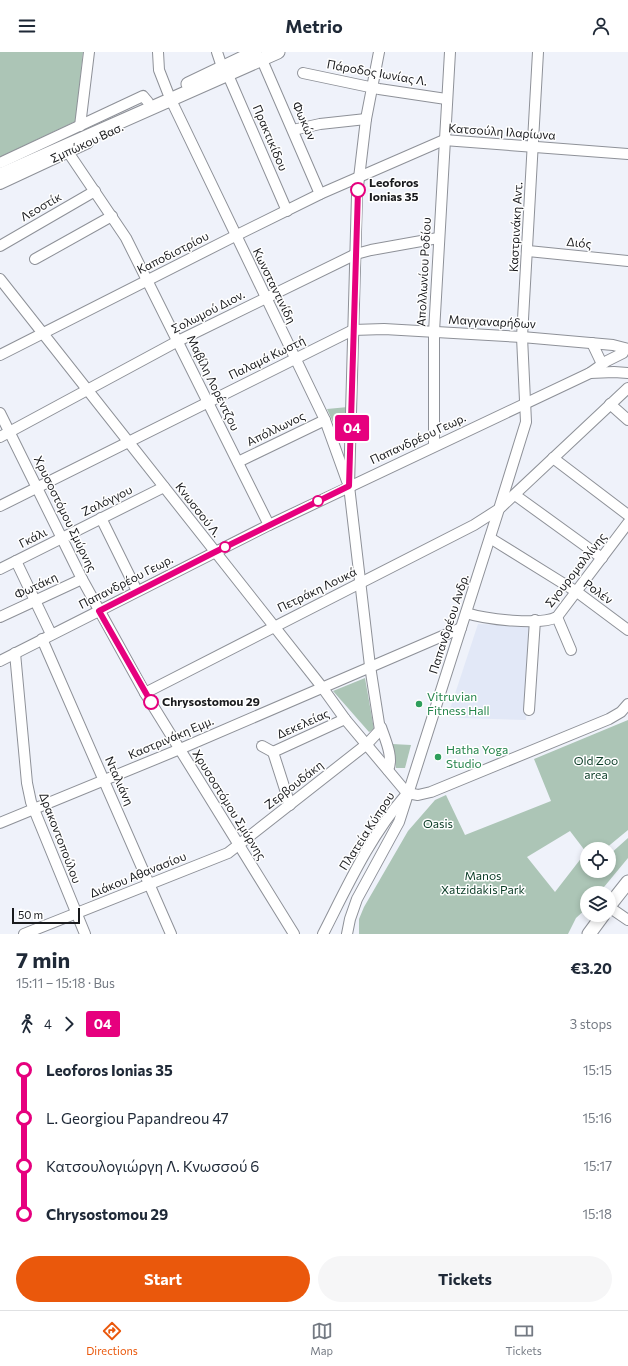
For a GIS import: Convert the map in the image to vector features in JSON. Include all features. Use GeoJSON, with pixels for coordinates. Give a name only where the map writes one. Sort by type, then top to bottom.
{"type":"FeatureCollection","features":[{"type":"Feature","properties":{"kind":"main road","name":"Σμπώκου Βασ."},"geometry":{"type":"LineString","coordinates":[[0,176],[258,56],[278,52]]}},
{"type":"Feature","properties":{"kind":"main road","name":"Σμπώκου Βασ."},"geometry":{"type":"LineString","coordinates":[[0,170],[148,102],[170,96]]}},
{"type":"Feature","properties":{"kind":"main road"},"geometry":{"type":"LineString","coordinates":[[616,886],[628,871]]}},
{"type":"Feature","properties":{"kind":"main road"},"geometry":{"type":"LineString","coordinates":[[616,898],[628,882]]}},
{"type":"Feature","properties":{"kind":"main road"},"geometry":{"type":"LineString","coordinates":[[581,934],[589,922]]}},
{"type":"Feature","properties":{"kind":"main road"},"geometry":{"type":"LineString","coordinates":[[589,934],[598,922]]}},
{"type":"Feature","properties":{"kind":"street"},"geometry":{"type":"LineString","coordinates":[[80,126],[89,52]]}},
{"type":"Feature","properties":{"kind":"street","name":"Κωνσταντινίδη"},"geometry":{"type":"LineString","coordinates":[[158,52],[158,70],[235,236],[325,420],[349,486]]}},
{"type":"Feature","properties":{"kind":"street","name":"Πρακτικίδου"},"geometry":{"type":"LineString","coordinates":[[217,52],[287,211]]}},
{"type":"Feature","properties":{"kind":"street"},"geometry":{"type":"LineString","coordinates":[[379,52],[366,119],[358,177],[349,486],[370,666],[381,727],[390,762],[388,770]]}},
{"type":"Feature","properties":{"kind":"street","name":"Απολλωνίου Ροδίου"},"geometry":{"type":"LineString","coordinates":[[434,446],[434,332],[446,98],[450,52]]}},
{"type":"Feature","properties":{"kind":"street","name":"Καστρινάκη Αντ."},"geometry":{"type":"LineString","coordinates":[[526,403],[522,368],[522,336],[528,251],[538,52]]}},
{"type":"Feature","properties":{"kind":"street","name":"Φωκών"},"geometry":{"type":"LineString","coordinates":[[258,56],[293,130],[320,194]]}},
{"type":"Feature","properties":{"kind":"street","name":"Πάροδος Ιωνίας Λ."},"geometry":{"type":"LineString","coordinates":[[303,73],[372,87],[446,98]]}},
{"type":"Feature","properties":{"kind":"street","name":"Σμπώκου Βασ."},"geometry":{"type":"LineString","coordinates":[[0,164],[143,96],[148,102]]}},
{"type":"Feature","properties":{"kind":"street","name":"Σμπώκου Βασ."},"geometry":{"type":"LineString","coordinates":[[0,184],[137,120],[170,96]]}},
{"type":"Feature","properties":{"kind":"street"},"geometry":{"type":"LineString","coordinates":[[293,130],[310,125],[366,119]]}},
{"type":"Feature","properties":{"kind":"street","name":"Κατσούλη Ιλαρίωνα"},"geometry":{"type":"LineString","coordinates":[[358,177],[444,140],[628,154]]}},
{"type":"Feature","properties":{"kind":"street","name":"Μαβίλη Λορέντζου"},"geometry":{"type":"LineString","coordinates":[[68,152],[112,216],[148,281],[269,525]]}},
{"type":"Feature","properties":{"kind":"street","name":"Καποδιστρίου"},"geometry":{"type":"LineString","coordinates":[[0,355],[235,236],[358,177]]}},
{"type":"Feature","properties":{"kind":"street","name":"Λεοστίκ"},"geometry":{"type":"LineString","coordinates":[[0,246],[95,191]]}},
{"type":"Feature","properties":{"kind":"street"},"geometry":{"type":"LineString","coordinates":[[35,259],[112,216]]}},
{"type":"Feature","properties":{"kind":"street","name":"Σολωμού Διον."},"geometry":{"type":"LineString","coordinates":[[0,437],[86,389],[178,341],[265,297],[356,254],[367,250],[438,238]]}},
{"type":"Feature","properties":{"kind":"street","name":"Διός"},"geometry":{"type":"LineString","coordinates":[[528,251],[628,261]]}},
{"type":"Feature","properties":{"kind":"street","name":"Κνωσσού Λ."},"geometry":{"type":"LineString","coordinates":[[0,278],[322,687],[345,719],[407,793]]}},
{"type":"Feature","properties":{"kind":"street","name":"Μαγγαναρήδων"},"geometry":{"type":"LineString","coordinates":[[353,330],[384,329],[522,336],[613,345],[626,351]]}},
{"type":"Feature","properties":{"kind":"street","name":"Παλαμά Κωστή"},"geometry":{"type":"LineString","coordinates":[[0,506],[353,330]]}},
{"type":"Feature","properties":{"kind":"street"},"geometry":{"type":"LineString","coordinates":[[592,343],[602,364]]}},
{"type":"Feature","properties":{"kind":"street"},"geometry":{"type":"LineString","coordinates":[[590,373],[602,364],[626,351]]}},
{"type":"Feature","properties":{"kind":"street"},"geometry":{"type":"LineString","coordinates":[[626,351],[620,359],[620,364],[623,370],[628,373]]}},
{"type":"Feature","properties":{"kind":"street"},"geometry":{"type":"LineString","coordinates":[[590,373],[628,373]]}},
{"type":"Feature","properties":{"kind":"street","name":"Παπανδρέου Γεωρ."},"geometry":{"type":"LineString","coordinates":[[0,661],[269,525],[590,373]]}},
{"type":"Feature","properties":{"kind":"street","name":"Παπανδρέου Ανδρ."},"geometry":{"type":"LineString","coordinates":[[499,509],[628,388]]}},
{"type":"Feature","properties":{"kind":"street","name":"Παπανδρέου Ανδρ."},"geometry":{"type":"LineString","coordinates":[[407,793],[524,433],[526,403]]}},
{"type":"Feature","properties":{"kind":"street"},"geometry":{"type":"LineString","coordinates":[[610,404],[628,420]]}},
{"type":"Feature","properties":{"kind":"street","name":"Χρυσοστόμου Σμύρνης"},"geometry":{"type":"LineString","coordinates":[[0,412],[82,579],[145,693],[238,846],[294,934]]}},
{"type":"Feature","properties":{"kind":"street","name":"Απόλλωνος"},"geometry":{"type":"LineString","coordinates":[[238,462],[325,420]]}},
{"type":"Feature","properties":{"kind":"street"},"geometry":{"type":"LineString","coordinates":[[553,458],[628,515]]}},
{"type":"Feature","properties":{"kind":"street","name":"Ζαλόγγου"},"geometry":{"type":"LineString","coordinates":[[61,538],[164,487]]}},
{"type":"Feature","properties":{"kind":"street"},"geometry":{"type":"LineString","coordinates":[[514,495],[602,558]]}},
{"type":"Feature","properties":{"kind":"street","name":"Πετράκη Λουκά"},"geometry":{"type":"LineString","coordinates":[[145,693],[474,525],[499,509]]}},
{"type":"Feature","properties":{"kind":"street"},"geometry":{"type":"LineString","coordinates":[[101,518],[137,591]]}},
{"type":"Feature","properties":{"kind":"street","name":"Σγουρομαλλίνης"},"geometry":{"type":"LineString","coordinates":[[466,613],[495,619],[546,621],[557,617],[628,522]]}},
{"type":"Feature","properties":{"kind":"street","name":"Γκάλι"},"geometry":{"type":"LineString","coordinates":[[0,569],[61,538]]}},
{"type":"Feature","properties":{"kind":"street","name":"Ρολέν"},"geometry":{"type":"LineString","coordinates":[[490,538],[577,592],[628,630]]}},
{"type":"Feature","properties":{"kind":"street","name":"Γκάλι"},"geometry":{"type":"LineString","coordinates":[[16,561],[35,601],[47,637]]}},
{"type":"Feature","properties":{"kind":"street","name":"Φωτάκη"},"geometry":{"type":"LineString","coordinates":[[0,617],[82,579]]}},
{"type":"Feature","properties":{"kind":"street"},"geometry":{"type":"LineString","coordinates":[[557,617],[571,650]]}},
{"type":"Feature","properties":{"kind":"street"},"geometry":{"type":"LineString","coordinates":[[529,710],[535,620]]}},
{"type":"Feature","properties":{"kind":"street","name":"Καστρινάκη Εμμ."},"geometry":{"type":"LineString","coordinates":[[0,823],[180,749],[461,628]]}},
{"type":"Feature","properties":{"kind":"street","name":"Νταλιάνη"},"geometry":{"type":"LineString","coordinates":[[47,637],[104,780],[171,934]]}},
{"type":"Feature","properties":{"kind":"street","name":"Δρακοντοπούλου"},"geometry":{"type":"LineString","coordinates":[[15,653],[27,783],[33,809],[85,934]]}},
{"type":"Feature","properties":{"kind":"street"},"geometry":{"type":"LineString","coordinates":[[407,793],[418,795],[431,792],[609,719],[621,712],[628,704]]}},
{"type":"Feature","properties":{"kind":"street","name":"Δεκελείας"},"geometry":{"type":"LineString","coordinates":[[273,752],[345,719]]}},
{"type":"Feature","properties":{"kind":"street","name":"Ζερβουδάκη"},"geometry":{"type":"LineString","coordinates":[[238,846],[367,744],[379,733],[381,727]]}},
{"type":"Feature","properties":{"kind":"street","name":"Δεκελείας"},"geometry":{"type":"LineString","coordinates":[[262,746],[273,752],[290,805]]}},
{"type":"Feature","properties":{"kind":"street","name":"Πλατεία Κύπρου"},"geometry":{"type":"LineString","coordinates":[[322,934],[364,856],[391,813],[407,793]]}},
{"type":"Feature","properties":{"kind":"street","name":"Πλατεία Κύπρου"},"geometry":{"type":"LineString","coordinates":[[347,934],[354,905],[394,831],[407,793]]}},
{"type":"Feature","properties":{"kind":"street","name":"Διάκου Αθανασίου"},"geometry":{"type":"LineString","coordinates":[[24,934],[228,853],[238,846]]}},
{"type":"Feature","properties":{"kind":"street"},"geometry":{"type":"LineString","coordinates":[[616,912],[628,920]]}},
{"type":"Feature","properties":{"kind":"shaded area"},"geometry":{"type":"Polygon","coordinates":[[[478,624],[530,626],[526,720],[460,718],[448,715],[478,624]]]}},
{"type":"Feature","properties":{"kind":"green space"},"geometry":{"type":"Polygon","coordinates":[[[0,52],[83,52],[76,121],[0,157],[0,52]]]}},
{"type":"Feature","properties":{"kind":"green space"},"geometry":{"type":"Polygon","coordinates":[[[348,407],[344,441],[340,438],[327,409],[348,407]]]}},
{"type":"Feature","properties":{"kind":"green space"},"geometry":{"type":"Polygon","coordinates":[[[365,678],[374,729],[369,732],[333,691],[365,678]]]}},
{"type":"Feature","properties":{"kind":"green space"},"geometry":{"type":"Polygon","coordinates":[[[628,720],[628,830],[613,842],[580,842],[580,844],[570,831],[527,857],[555,892],[580,860],[580,878],[611,878],[605,886],[580,886],[580,914],[576,918],[568,934],[359,934],[359,919],[364,907],[408,831],[435,800],[446,795],[465,835],[551,801],[534,759],[628,720]]]}},
{"type":"Feature","properties":{"kind":"green space"},"geometry":{"type":"Polygon","coordinates":[[[392,744],[411,745],[405,768],[396,768],[392,744]]]}},
{"type":"Feature","properties":{"kind":"green space"},"geometry":{"type":"Polygon","coordinates":[[[628,838],[628,858],[616,872],[616,849],[628,838]]]}},
{"type":"Feature","properties":{"kind":"bus line","name":"04"},"geometry":{"type":"LineString","coordinates":[[151,702],[99,611],[349,486],[353,397],[353,330],[358,190]]}},
{"type":"Feature","properties":{"kind":"place","name":"Leoforos Ionias 35"},"geometry":{"type":"Point","coordinates":[358,190]}},
{"type":"Feature","properties":{"kind":"place","name":"Chrysostomou 29"},"geometry":{"type":"Point","coordinates":[151,702]}},
{"type":"Feature","properties":{"kind":"place","name":"Vitruvian Fitness Hall"},"geometry":{"type":"Point","coordinates":[419,704]}},
{"type":"Feature","properties":{"kind":"place","name":"Hatha Yoga Studio"},"geometry":{"type":"Point","coordinates":[438,757]}},
{"type":"Feature","properties":{"kind":"park label","name":"Old Zoo area"},"geometry":{"type":"Point","coordinates":[596,768]}},
{"type":"Feature","properties":{"kind":"park label","name":"Oasis"},"geometry":{"type":"Point","coordinates":[438,824]}},
{"type":"Feature","properties":{"kind":"park label","name":"Manos Xatzidakis Park"},"geometry":{"type":"Point","coordinates":[483,883]}}]}
